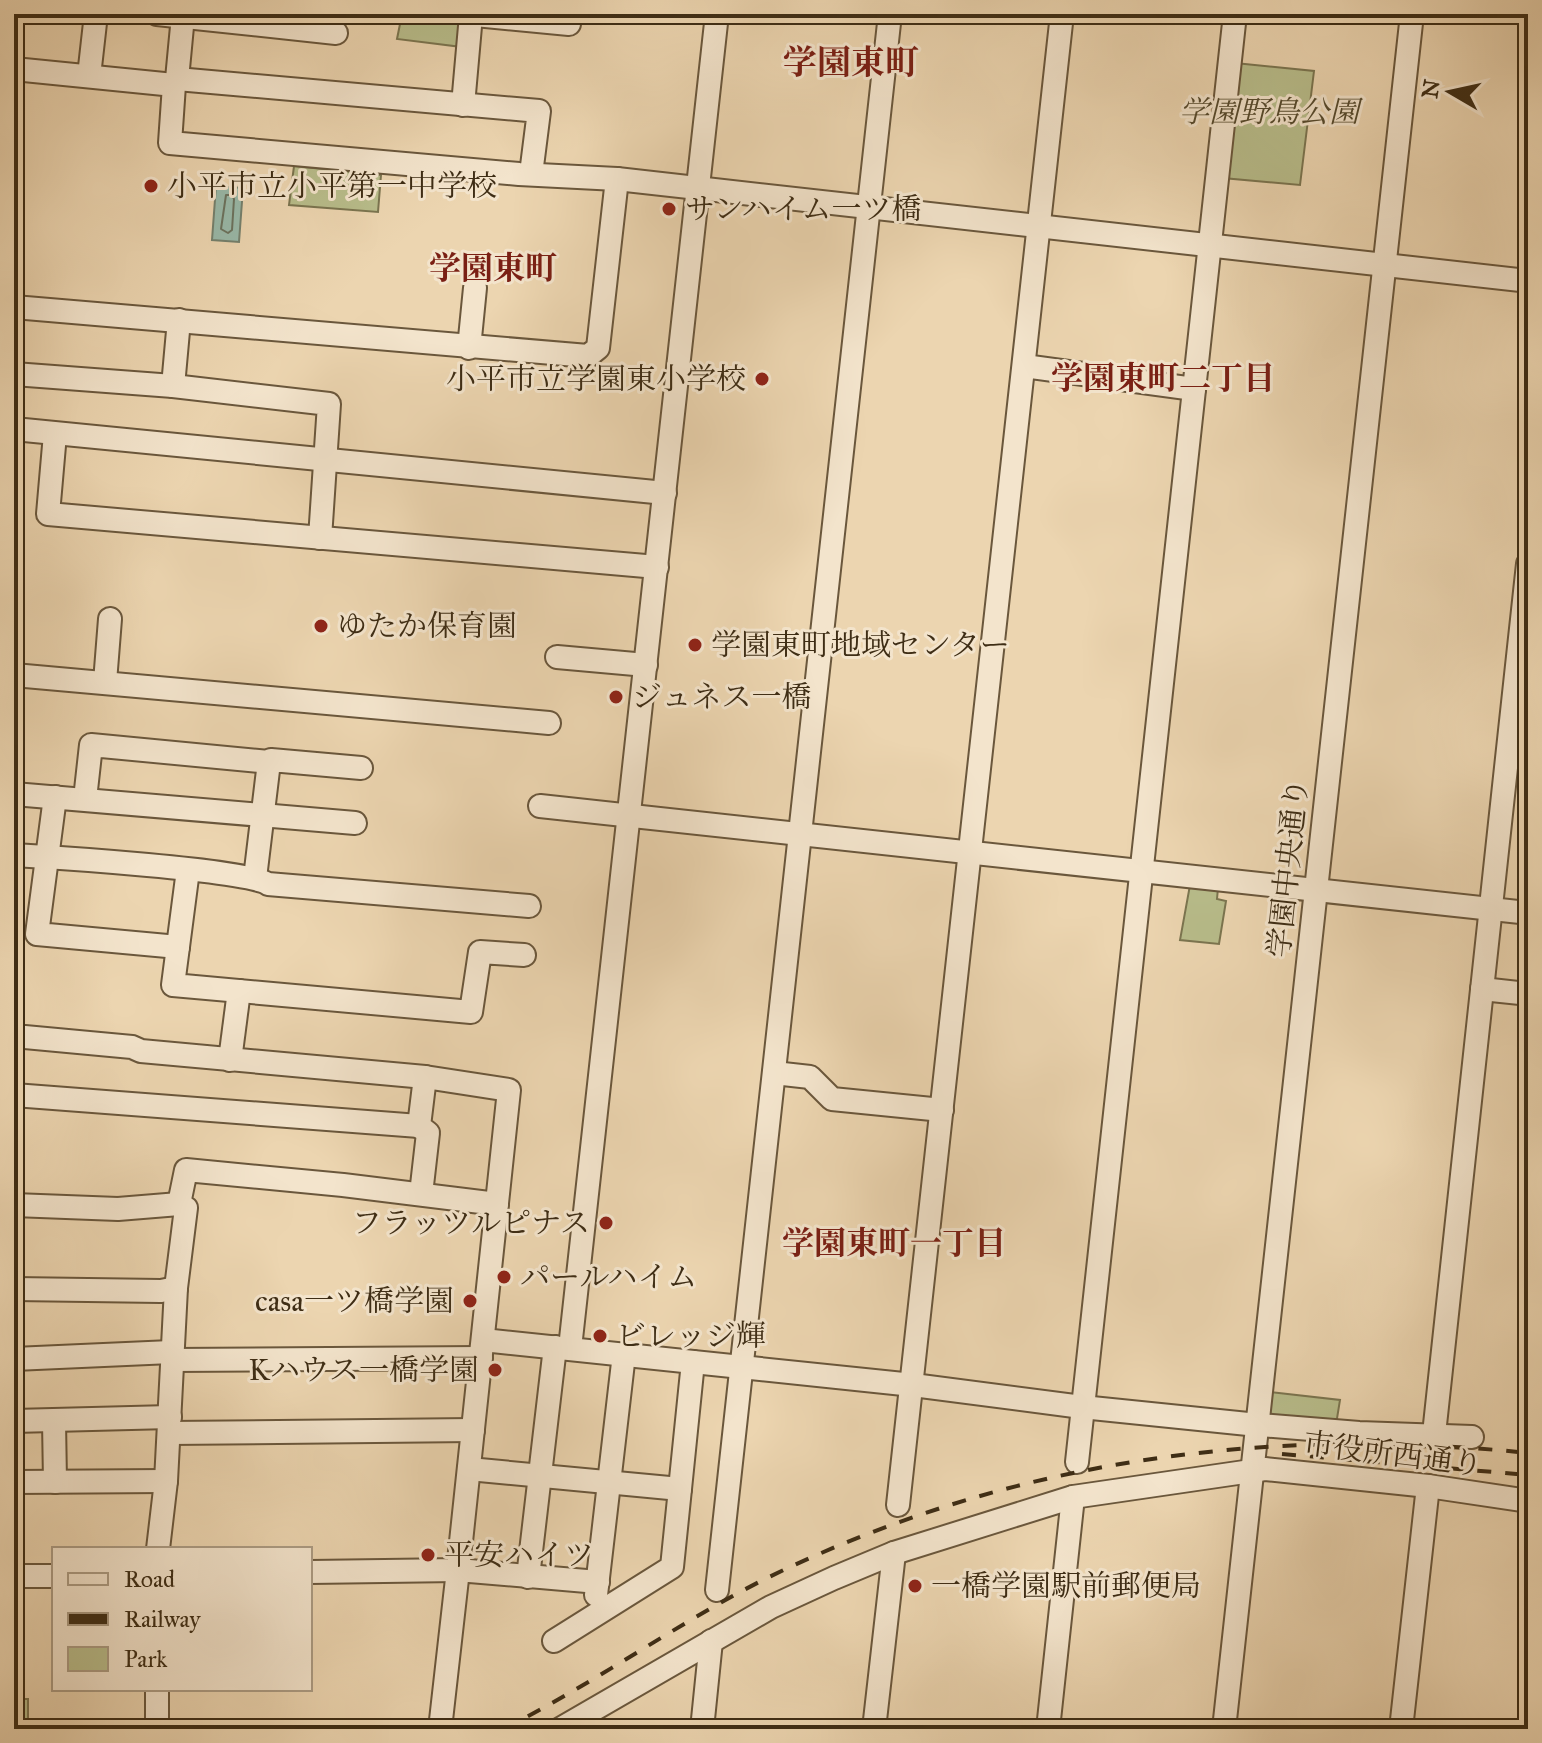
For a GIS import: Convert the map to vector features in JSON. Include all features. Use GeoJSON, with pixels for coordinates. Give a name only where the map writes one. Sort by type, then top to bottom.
{"type":"FeatureCollection","features":[{"type":"Feature","properties":{"kind":"street"},"geometry":{"type":"LineString","coordinates":[[89,76],[96,14]]}},
{"type":"Feature","properties":{"kind":"street"},"geometry":{"type":"LineString","coordinates":[[157,14],[282,21],[336,33]]}},
{"type":"Feature","properties":{"kind":"street"},"geometry":{"type":"LineString","coordinates":[[463,105],[468,14],[569,24],[570,14]]}},
{"type":"Feature","properties":{"kind":"street"},"geometry":{"type":"LineString","coordinates":[[528,1577],[540,1476],[562,1348],[628,815],[717,14]]}},
{"type":"Feature","properties":{"kind":"street"},"geometry":{"type":"LineString","coordinates":[[717,1590],[890,14]]}},
{"type":"Feature","properties":{"kind":"street"},"geometry":{"type":"LineString","coordinates":[[898,1505],[1062,14]]}},
{"type":"Feature","properties":{"kind":"street"},"geometry":{"type":"LineString","coordinates":[[1077,1462],[1235,14]]}},
{"type":"Feature","properties":{"kind":"street","name":"学園中央通り"},"geometry":{"type":"LineString","coordinates":[[1224,1729],[1412,14]]}},
{"type":"Feature","properties":{"kind":"street"},"geometry":{"type":"LineString","coordinates":[[183,16],[170,143],[617,179],[1528,281]]}},
{"type":"Feature","properties":{"kind":"street"},"geometry":{"type":"LineString","coordinates":[[14,69],[539,111],[531,174]]}},
{"type":"Feature","properties":{"kind":"street"},"geometry":{"type":"LineString","coordinates":[[14,307],[588,356],[598,348],[617,179]]}},
{"type":"Feature","properties":{"kind":"street"},"geometry":{"type":"LineString","coordinates":[[469,348],[475,288]]}},
{"type":"Feature","properties":{"kind":"street"},"geometry":{"type":"LineString","coordinates":[[173,386],[179,320]]}},
{"type":"Feature","properties":{"kind":"street"},"geometry":{"type":"LineString","coordinates":[[1024,366],[1194,389]]}},
{"type":"Feature","properties":{"kind":"street"},"geometry":{"type":"LineString","coordinates":[[14,374],[173,386],[329,404],[320,538]]}},
{"type":"Feature","properties":{"kind":"street"},"geometry":{"type":"LineString","coordinates":[[14,429],[665,493]]}},
{"type":"Feature","properties":{"kind":"street"},"geometry":{"type":"LineString","coordinates":[[55,434],[48,514],[657,567]]}},
{"type":"Feature","properties":{"kind":"street"},"geometry":{"type":"LineString","coordinates":[[1434,1434],[1528,564]]}},
{"type":"Feature","properties":{"kind":"street"},"geometry":{"type":"LineString","coordinates":[[105,682],[110,619]]}},
{"type":"Feature","properties":{"kind":"street"},"geometry":{"type":"LineString","coordinates":[[557,657],[646,665]]}},
{"type":"Feature","properties":{"kind":"street"},"geometry":{"type":"LineString","coordinates":[[14,675],[549,723]]}},
{"type":"Feature","properties":{"kind":"street"},"geometry":{"type":"LineString","coordinates":[[85,799],[91,745],[361,768]]}},
{"type":"Feature","properties":{"kind":"street"},"geometry":{"type":"LineString","coordinates":[[255,878],[269,762]]}},
{"type":"Feature","properties":{"kind":"street"},"geometry":{"type":"LineString","coordinates":[[14,794],[355,823]]}},
{"type":"Feature","properties":{"kind":"street"},"geometry":{"type":"LineString","coordinates":[[55,797],[37,934],[178,947]]}},
{"type":"Feature","properties":{"kind":"street"},"geometry":{"type":"LineString","coordinates":[[540,806],[1528,913]]}},
{"type":"Feature","properties":{"kind":"street"},"geometry":{"type":"LineString","coordinates":[[14,855],[188,870],[255,878],[268,884],[529,906]]}},
{"type":"Feature","properties":{"kind":"street"},"geometry":{"type":"LineString","coordinates":[[188,870],[173,985],[471,1012],[480,952],[524,955]]}},
{"type":"Feature","properties":{"kind":"street"},"geometry":{"type":"LineString","coordinates":[[1482,989],[1528,994]]}},
{"type":"Feature","properties":{"kind":"street"},"geometry":{"type":"LineString","coordinates":[[230,1060],[239,991]]}},
{"type":"Feature","properties":{"kind":"street"},"geometry":{"type":"LineString","coordinates":[[14,1036],[230,1060],[425,1077],[509,1090],[440,1729]]}},
{"type":"Feature","properties":{"kind":"street"},"geometry":{"type":"LineString","coordinates":[[774,1073],[810,1077],[832,1099],[942,1110]]}},
{"type":"Feature","properties":{"kind":"street"},"geometry":{"type":"LineString","coordinates":[[419,1126],[425,1077]]}},
{"type":"Feature","properties":{"kind":"street"},"geometry":{"type":"LineString","coordinates":[[14,1095],[419,1126],[428,1133],[421,1194]]}},
{"type":"Feature","properties":{"kind":"street"},"geometry":{"type":"LineString","coordinates":[[179,1204],[186,1170],[497,1204]]}},
{"type":"Feature","properties":{"kind":"street"},"geometry":{"type":"LineString","coordinates":[[14,1205],[118,1209],[179,1204],[186,1208],[176,1288],[166,1481],[158,1547]]}},
{"type":"Feature","properties":{"kind":"street"},"geometry":{"type":"LineString","coordinates":[[14,1289],[161,1291],[176,1288]]}},
{"type":"Feature","properties":{"kind":"street"},"geometry":{"type":"LineString","coordinates":[[14,1359],[562,1348],[1248,1424],[1359,1433],[1472,1437]]}},
{"type":"Feature","properties":{"kind":"street"},"geometry":{"type":"LineString","coordinates":[[594,1616],[624,1354]]}},
{"type":"Feature","properties":{"kind":"street"},"geometry":{"type":"LineString","coordinates":[[554,1641],[672,1567],[693,1362]]}},
{"type":"Feature","properties":{"kind":"street"},"geometry":{"type":"LineString","coordinates":[[14,1421],[473,1430]]}},
{"type":"Feature","properties":{"kind":"street"},"geometry":{"type":"LineString","coordinates":[[54,1421],[55,1482]]}},
{"type":"Feature","properties":{"kind":"street"},"geometry":{"type":"LineString","coordinates":[[469,1469],[680,1489]]}},
{"type":"Feature","properties":{"kind":"street","name":"市役所西通り"},"geometry":{"type":"LineString","coordinates":[[560,1729],[771,1607],[894,1553],[1073,1497],[1265,1469],[1428,1486],[1528,1501]]}},
{"type":"Feature","properties":{"kind":"street"},"geometry":{"type":"LineString","coordinates":[[14,1482],[166,1481]]}},
{"type":"Feature","properties":{"kind":"street"},"geometry":{"type":"LineString","coordinates":[[1401,1729],[1428,1486]]}},
{"type":"Feature","properties":{"kind":"street"},"geometry":{"type":"LineString","coordinates":[[1048,1729],[1073,1497]]}},
{"type":"Feature","properties":{"kind":"street"},"geometry":{"type":"LineString","coordinates":[[874,1729],[894,1553]]}},
{"type":"Feature","properties":{"kind":"street"},"geometry":{"type":"LineString","coordinates":[[312,1572],[458,1570],[598,1582]]}},
{"type":"Feature","properties":{"kind":"street"},"geometry":{"type":"LineString","coordinates":[[14,1576],[52,1576]]}},
{"type":"Feature","properties":{"kind":"street"},"geometry":{"type":"LineString","coordinates":[[702,1729],[711,1641]]}},
{"type":"Feature","properties":{"kind":"street"},"geometry":{"type":"LineString","coordinates":[[157,1691],[157,1729]]}},
{"type":"Feature","properties":{"kind":"green space"},"geometry":{"type":"Polygon","coordinates":[[[402,14],[459,18],[462,47],[397,39],[402,14]]]}},
{"type":"Feature","properties":{"kind":"green space","name":"学園野鳥公園"},"geometry":{"type":"Polygon","coordinates":[[[1235,63],[1314,71],[1300,185],[1223,178],[1235,63]]]}},
{"type":"Feature","properties":{"kind":"green space"},"geometry":{"type":"Polygon","coordinates":[[[294,166],[381,175],[378,212],[289,205],[294,166]]]}},
{"type":"Feature","properties":{"kind":"green space"},"geometry":{"type":"Polygon","coordinates":[[[1190,885],[1218,888],[1217,899],[1226,901],[1219,944],[1180,940],[1190,885]]]}},
{"type":"Feature","properties":{"kind":"green space"},"geometry":{"type":"Polygon","coordinates":[[[1269,1392],[1340,1400],[1335,1431],[1265,1424],[1269,1392]]]}},
{"type":"Feature","properties":{"kind":"green space"},"geometry":{"type":"Polygon","coordinates":[[[14,1699],[28,1699],[28,1729],[14,1729],[14,1699]]]}},
{"type":"Feature","properties":{"kind":"water"},"geometry":{"type":"Polygon","coordinates":[[[216,186],[243,188],[239,242],[212,240],[216,186]]]}},
{"type":"Feature","properties":{"kind":"railway"},"geometry":{"type":"LineString","coordinates":[[503,1729],[761,1581],[853,1540],[946,1506],[1040,1480],[1136,1462],[1232,1450],[1330,1444],[1429,1446],[1528,1453]]}},
{"type":"Feature","properties":{"kind":"railway"},"geometry":{"type":"LineString","coordinates":[[1282,1454],[1528,1475]]}},
{"type":"Feature","properties":{"kind":"place","name":"小平市立小平第一中学校"},"geometry":{"type":"Point","coordinates":[151,186]}},
{"type":"Feature","properties":{"kind":"place","name":"サンハイム一ツ橋"},"geometry":{"type":"Point","coordinates":[669,209]}},
{"type":"Feature","properties":{"kind":"place","name":"小平市立学園東小学校"},"geometry":{"type":"Point","coordinates":[762,379]}},
{"type":"Feature","properties":{"kind":"place","name":"ゆたか保育園"},"geometry":{"type":"Point","coordinates":[321,626]}},
{"type":"Feature","properties":{"kind":"place","name":"学園東町地域センター"},"geometry":{"type":"Point","coordinates":[695,645]}},
{"type":"Feature","properties":{"kind":"place","name":"ジュネス一橋"},"geometry":{"type":"Point","coordinates":[616,697]}},
{"type":"Feature","properties":{"kind":"place","name":"フラッツルピナス"},"geometry":{"type":"Point","coordinates":[606,1223]}},
{"type":"Feature","properties":{"kind":"place","name":"パールハイム"},"geometry":{"type":"Point","coordinates":[504,1277]}},
{"type":"Feature","properties":{"kind":"place","name":"casa一ツ橋学園"},"geometry":{"type":"Point","coordinates":[470,1301]}},
{"type":"Feature","properties":{"kind":"place","name":"ビレッジ輝"},"geometry":{"type":"Point","coordinates":[600,1336]}},
{"type":"Feature","properties":{"kind":"place","name":"Kハウス一橋学園"},"geometry":{"type":"Point","coordinates":[495,1370]}},
{"type":"Feature","properties":{"kind":"place","name":"平安ハイツ"},"geometry":{"type":"Point","coordinates":[428,1555]}},
{"type":"Feature","properties":{"kind":"place","name":"一橋学園駅前郵便局"},"geometry":{"type":"Point","coordinates":[915,1586]}},
{"type":"Feature","properties":{"kind":"district","name":"学園東町"},"geometry":{"type":"Point","coordinates":[851,62]}},
{"type":"Feature","properties":{"kind":"district","name":"学園東町"},"geometry":{"type":"Point","coordinates":[493,268]}},
{"type":"Feature","properties":{"kind":"district","name":"学園東町二丁目"},"geometry":{"type":"Point","coordinates":[1163,378]}},
{"type":"Feature","properties":{"kind":"district","name":"学園東町一丁目"},"geometry":{"type":"Point","coordinates":[894,1243]}}]}
